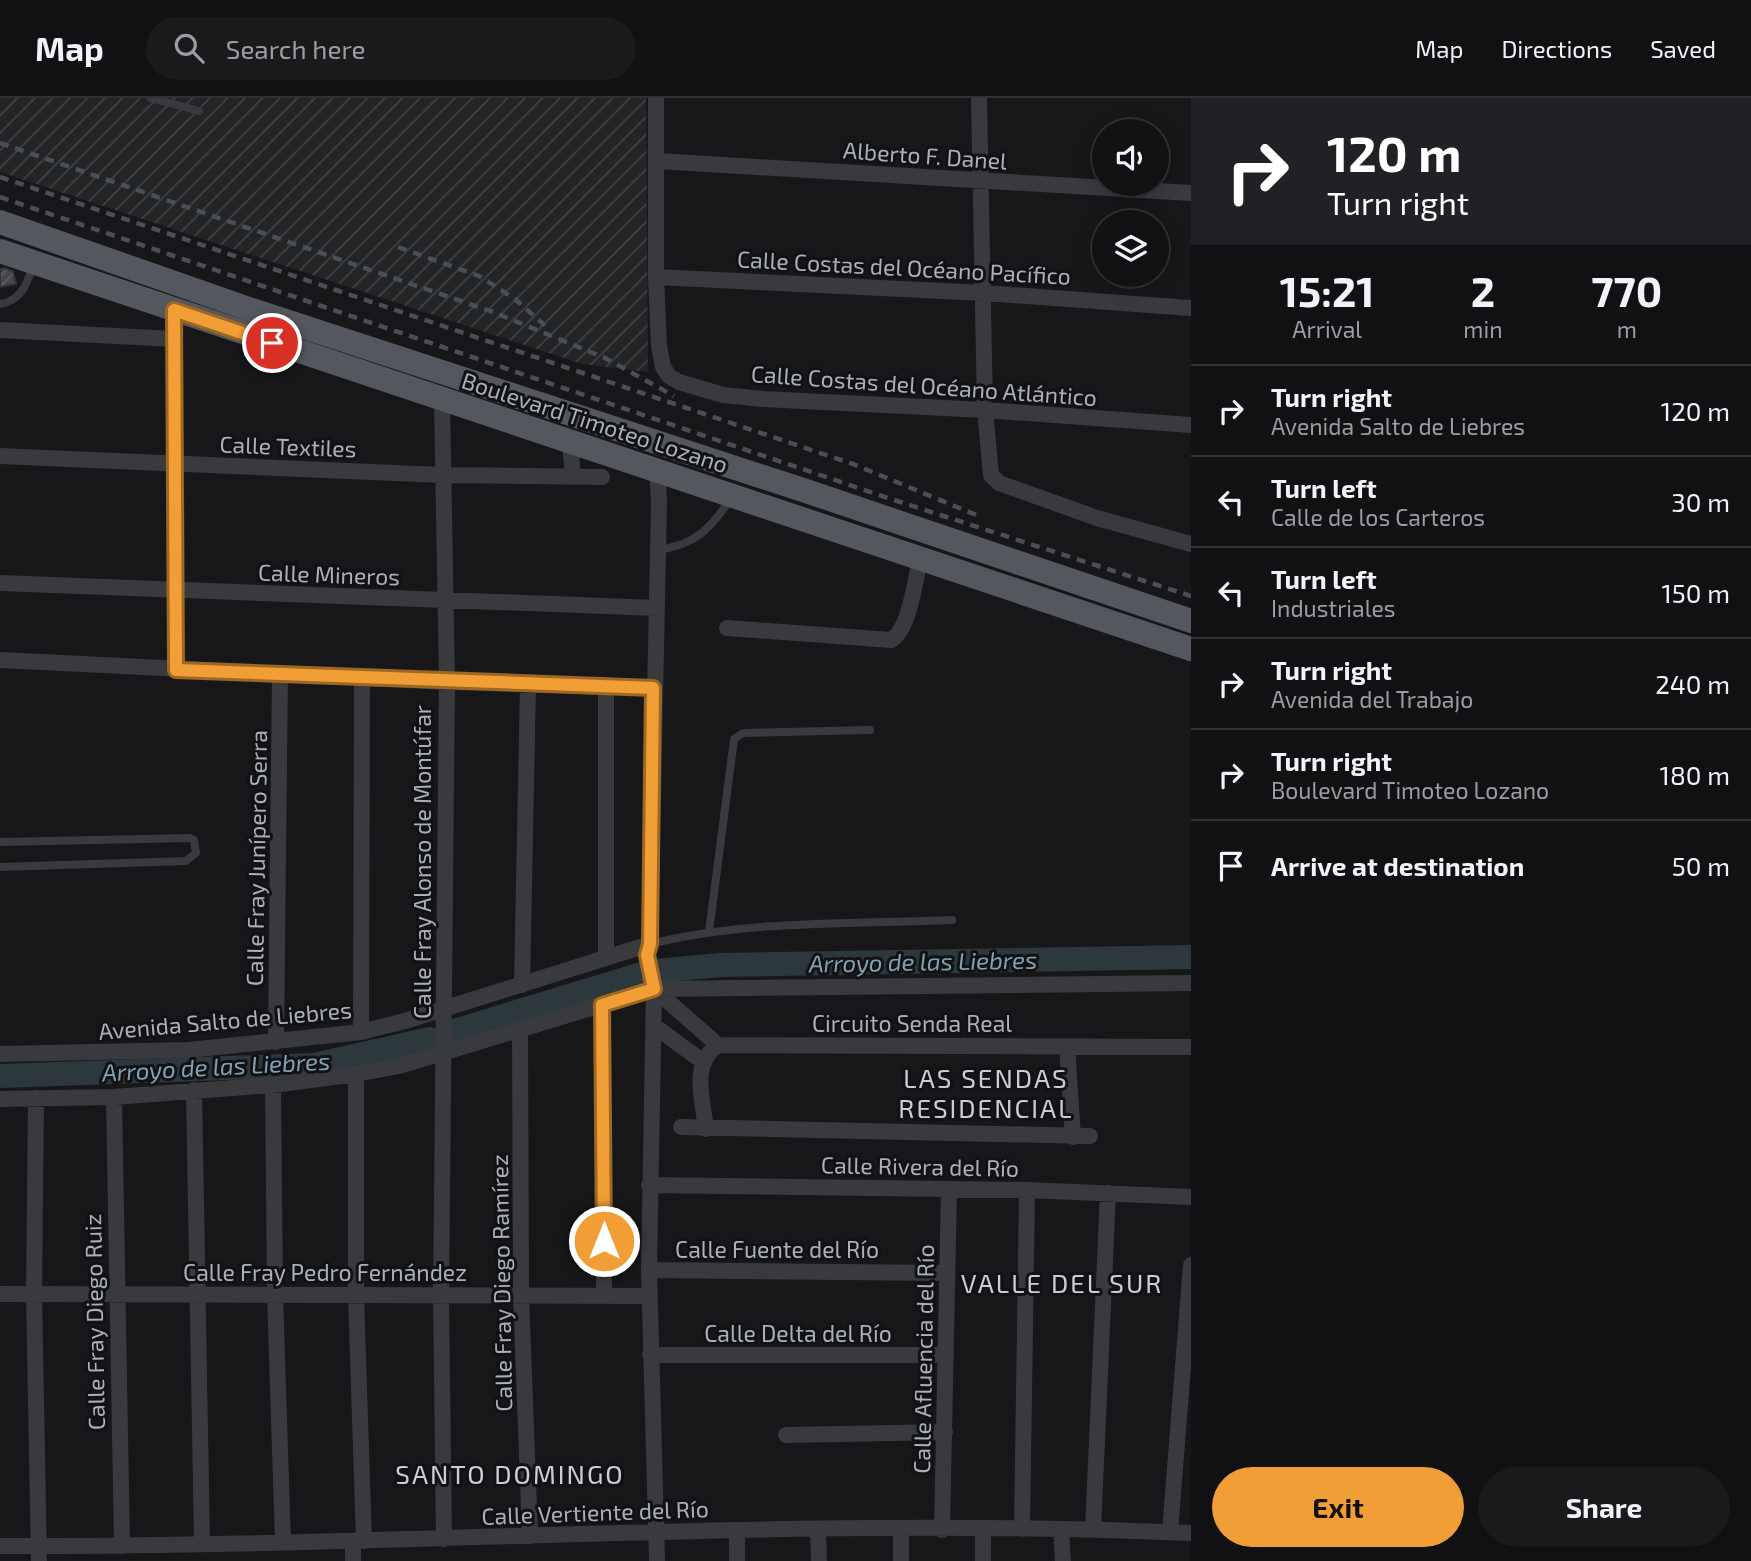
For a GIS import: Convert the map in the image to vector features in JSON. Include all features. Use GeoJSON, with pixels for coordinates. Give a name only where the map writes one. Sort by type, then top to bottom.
{"type":"FeatureCollection","features":[{"type":"Feature","properties":{"kind":"main road","name":"Boulevard Timoteo Lozano"},"geometry":{"type":"LineString","coordinates":[[0,222],[249,309],[803,490],[1191,621]]}},
{"type":"Feature","properties":{"kind":"main road","name":"Boulevard Timoteo Lozano"},"geometry":{"type":"LineString","coordinates":[[0,251],[442,401],[1191,649]]}},
{"type":"Feature","properties":{"kind":"street"},"geometry":{"type":"LineString","coordinates":[[656,98],[656,277]]}},
{"type":"Feature","properties":{"kind":"street"},"geometry":{"type":"LineString","coordinates":[[979,98],[985,410],[991,475],[999,483],[1134,529],[1191,544]]}},
{"type":"Feature","properties":{"kind":"street","name":"Alberto F. Danel"},"geometry":{"type":"LineString","coordinates":[[657,161],[1191,193]]}},
{"type":"Feature","properties":{"kind":"street","name":"Calle Costas del Océano Pacífico"},"geometry":{"type":"LineString","coordinates":[[656,277],[984,293],[1191,308]]}},
{"type":"Feature","properties":{"kind":"street","name":"Calle Costas del Océano Atlántico"},"geometry":{"type":"LineString","coordinates":[[656,277],[659,346],[663,367],[669,376],[679,382],[723,395],[1191,425]]}},
{"type":"Feature","properties":{"kind":"street"},"geometry":{"type":"LineString","coordinates":[[174,310],[176,670]]}},
{"type":"Feature","properties":{"kind":"street"},"geometry":{"type":"LineString","coordinates":[[0,330],[174,340]]}},
{"type":"Feature","properties":{"kind":"street","name":"Calle Fray Alonso de Montúfar"},"geometry":{"type":"LineString","coordinates":[[442,401],[447,682],[441,1297],[444,1539]]}},
{"type":"Feature","properties":{"kind":"street"},"geometry":{"type":"LineString","coordinates":[[570,442],[573,477]]}},
{"type":"Feature","properties":{"kind":"street","name":"Calle Textiles"},"geometry":{"type":"LineString","coordinates":[[0,456],[442,475],[601,477]]}},
{"type":"Feature","properties":{"kind":"street"},"geometry":{"type":"LineString","coordinates":[[657,471],[658,550],[649,949],[653,985],[649,1296],[657,1561]]}},
{"type":"Feature","properties":{"kind":"street"},"geometry":{"type":"LineString","coordinates":[[727,628],[891,640],[901,632],[920,560]]}},
{"type":"Feature","properties":{"kind":"street","name":"Calle Mineros"},"geometry":{"type":"LineString","coordinates":[[0,583],[656,608]]}},
{"type":"Feature","properties":{"kind":"street"},"geometry":{"type":"LineString","coordinates":[[0,660],[447,682],[653,688]]}},
{"type":"Feature","properties":{"kind":"street","name":"Calle Fray Junípero Serra"},"geometry":{"type":"LineString","coordinates":[[276,1042],[280,674]]}},
{"type":"Feature","properties":{"kind":"street"},"geometry":{"type":"LineString","coordinates":[[361,1032],[362,677]]}},
{"type":"Feature","properties":{"kind":"street"},"geometry":{"type":"LineString","coordinates":[[522,985],[528,685]]}},
{"type":"Feature","properties":{"kind":"street"},"geometry":{"type":"LineString","coordinates":[[606,688],[606,957]]}},
{"type":"Feature","properties":{"kind":"street","name":"Avenida Salto de Liebres"},"geometry":{"type":"LineString","coordinates":[[0,1054],[149,1052],[361,1032],[444,1012],[606,957],[649,949]]}},
{"type":"Feature","properties":{"kind":"street"},"geometry":{"type":"LineString","coordinates":[[0,1098],[114,1097],[273,1085],[356,1074],[400,1066],[444,1048],[520,1030],[602,1005],[653,985],[1191,983]]}},
{"type":"Feature","properties":{"kind":"street"},"geometry":{"type":"LineString","coordinates":[[653,985],[718,1045],[702,1060]]}},
{"type":"Feature","properties":{"kind":"street"},"geometry":{"type":"LineString","coordinates":[[602,1005],[604,1294]]}},
{"type":"Feature","properties":{"kind":"street"},"geometry":{"type":"LineString","coordinates":[[653,1025],[702,1060]]}},
{"type":"Feature","properties":{"kind":"street","name":"Calle Fray Diego Ramírez"},"geometry":{"type":"LineString","coordinates":[[520,1030],[521,1294],[530,1536]]}},
{"type":"Feature","properties":{"kind":"street","name":"Circuito Senda Real"},"geometry":{"type":"LineString","coordinates":[[718,1045],[1191,1047]]}},
{"type":"Feature","properties":{"kind":"street"},"geometry":{"type":"LineString","coordinates":[[1068,1046],[1073,1137]]}},
{"type":"Feature","properties":{"kind":"street"},"geometry":{"type":"LineString","coordinates":[[702,1060],[706,1129]]}},
{"type":"Feature","properties":{"kind":"street"},"geometry":{"type":"LineString","coordinates":[[353,1561],[359,1541],[356,1074]]}},
{"type":"Feature","properties":{"kind":"street"},"geometry":{"type":"LineString","coordinates":[[273,1085],[275,1294],[283,1544]]}},
{"type":"Feature","properties":{"kind":"street"},"geometry":{"type":"LineString","coordinates":[[194,1090],[202,1544]]}},
{"type":"Feature","properties":{"kind":"street","name":"Calle Fray Diego Ruiz"},"geometry":{"type":"LineString","coordinates":[[114,1097],[122,1546]]}},
{"type":"Feature","properties":{"kind":"street"},"geometry":{"type":"LineString","coordinates":[[36,1098],[34,1294],[39,1553]]}},
{"type":"Feature","properties":{"kind":"street"},"geometry":{"type":"LineString","coordinates":[[681,1127],[1090,1136]]}},
{"type":"Feature","properties":{"kind":"street","name":"Calle Rivera del Río"},"geometry":{"type":"LineString","coordinates":[[649,1185],[1027,1190],[1191,1197]]}},
{"type":"Feature","properties":{"kind":"street","name":"Calle Afluencia del Río"},"geometry":{"type":"LineString","coordinates":[[942,1530],[948,1189]]}},
{"type":"Feature","properties":{"kind":"street"},"geometry":{"type":"LineString","coordinates":[[1022,1529],[1027,1190]]}},
{"type":"Feature","properties":{"kind":"street"},"geometry":{"type":"LineString","coordinates":[[1093,1530],[1108,1193]]}},
{"type":"Feature","properties":{"kind":"street"},"geometry":{"type":"LineString","coordinates":[[1170,1532],[1191,1265]]}},
{"type":"Feature","properties":{"kind":"street","name":"Calle Fuente del Río"},"geometry":{"type":"LineString","coordinates":[[649,1270],[946,1273]]}},
{"type":"Feature","properties":{"kind":"street","name":"Calle Fray Pedro Fernández"},"geometry":{"type":"LineString","coordinates":[[0,1294],[649,1296]]}},
{"type":"Feature","properties":{"kind":"street","name":"Calle Delta del Río"},"geometry":{"type":"LineString","coordinates":[[650,1355],[946,1355]]}},
{"type":"Feature","properties":{"kind":"street"},"geometry":{"type":"LineString","coordinates":[[786,1435],[945,1432]]}},
{"type":"Feature","properties":{"kind":"street","name":"Calle Vertiente del Río"},"geometry":{"type":"LineString","coordinates":[[0,1546],[39,1553],[122,1546],[283,1544],[656,1531],[1022,1529],[1191,1533]]}},
{"type":"Feature","properties":{"kind":"street"},"geometry":{"type":"LineString","coordinates":[[818,1530],[819,1561]]}},
{"type":"Feature","properties":{"kind":"street"},"geometry":{"type":"LineString","coordinates":[[901,1530],[901,1561]]}},
{"type":"Feature","properties":{"kind":"street"},"geometry":{"type":"LineString","coordinates":[[983,1530],[984,1561]]}},
{"type":"Feature","properties":{"kind":"street"},"geometry":{"type":"LineString","coordinates":[[1061,1530],[1062,1561]]}},
{"type":"Feature","properties":{"kind":"street"},"geometry":{"type":"LineString","coordinates":[[737,1531],[737,1561]]}},
{"type":"Feature","properties":{"kind":"lane"},"geometry":{"type":"LineString","coordinates":[[151,98],[199,111]]}},
{"type":"Feature","properties":{"kind":"lane"},"geometry":{"type":"LineString","coordinates":[[0,304],[20,296],[35,262]]}},
{"type":"Feature","properties":{"kind":"lane"},"geometry":{"type":"LineString","coordinates":[[658,550],[696,539],[710,528],[733,497]]}},
{"type":"Feature","properties":{"kind":"lane"},"geometry":{"type":"LineString","coordinates":[[709,933],[734,739],[743,733],[870,730]]}},
{"type":"Feature","properties":{"kind":"lane"},"geometry":{"type":"LineString","coordinates":[[0,842],[190,838],[194,840],[196,853],[186,861],[0,866]]}},
{"type":"Feature","properties":{"kind":"lane"},"geometry":{"type":"LineString","coordinates":[[649,949],[709,933],[952,920]]}},
{"type":"Feature","properties":{"kind":"shaded area"},"geometry":{"type":"Polygon","coordinates":[[[0,98],[646,98],[648,372],[582,364],[0,172],[0,98]]]}},
{"type":"Feature","properties":{"kind":"building"},"geometry":{"type":"Polygon","coordinates":[[[0,269],[13,271],[16,284],[0,287],[0,269]]]}},
{"type":"Feature","properties":{"kind":"waterway","name":"Arroyo de las Liebres"},"geometry":{"type":"LineString","coordinates":[[656,971],[720,965],[1191,957]]}},
{"type":"Feature","properties":{"kind":"waterway","name":"Arroyo de las Liebres"},"geometry":{"type":"LineString","coordinates":[[451,1032],[645,973]]}},
{"type":"Feature","properties":{"kind":"waterway","name":"Arroyo de las Liebres"},"geometry":{"type":"LineString","coordinates":[[0,1076],[314,1065],[430,1039]]}},
{"type":"Feature","properties":{"kind":"railway"},"geometry":{"type":"LineString","coordinates":[[0,143],[493,312],[605,358],[674,396]]}},
{"type":"Feature","properties":{"kind":"railway"},"geometry":{"type":"LineString","coordinates":[[0,177],[853,464],[981,517]]}},
{"type":"Feature","properties":{"kind":"railway"},"geometry":{"type":"LineString","coordinates":[[0,197],[891,499],[1191,596]]}},
{"type":"Feature","properties":{"kind":"railway"},"geometry":{"type":"LineString","coordinates":[[398,247],[479,276],[515,299],[550,330]]}},
{"type":"Feature","properties":{"kind":"district","name":"LAS SENDAS RESIDENCIAL"},"geometry":{"type":"Point","coordinates":[986,1092]}},
{"type":"Feature","properties":{"kind":"district","name":"VALLE DEL SUR"},"geometry":{"type":"Point","coordinates":[1062,1282]}},
{"type":"Feature","properties":{"kind":"district","name":"SANTO DOMINGO"},"geometry":{"type":"Point","coordinates":[510,1473]}},
{"type":"Feature","properties":{"kind":"route"},"geometry":{"type":"LineString","coordinates":[[272,343],[174,310],[176,670],[653,688],[650,944],[647,955],[654,989],[602,1005],[604,1241]]}}]}
